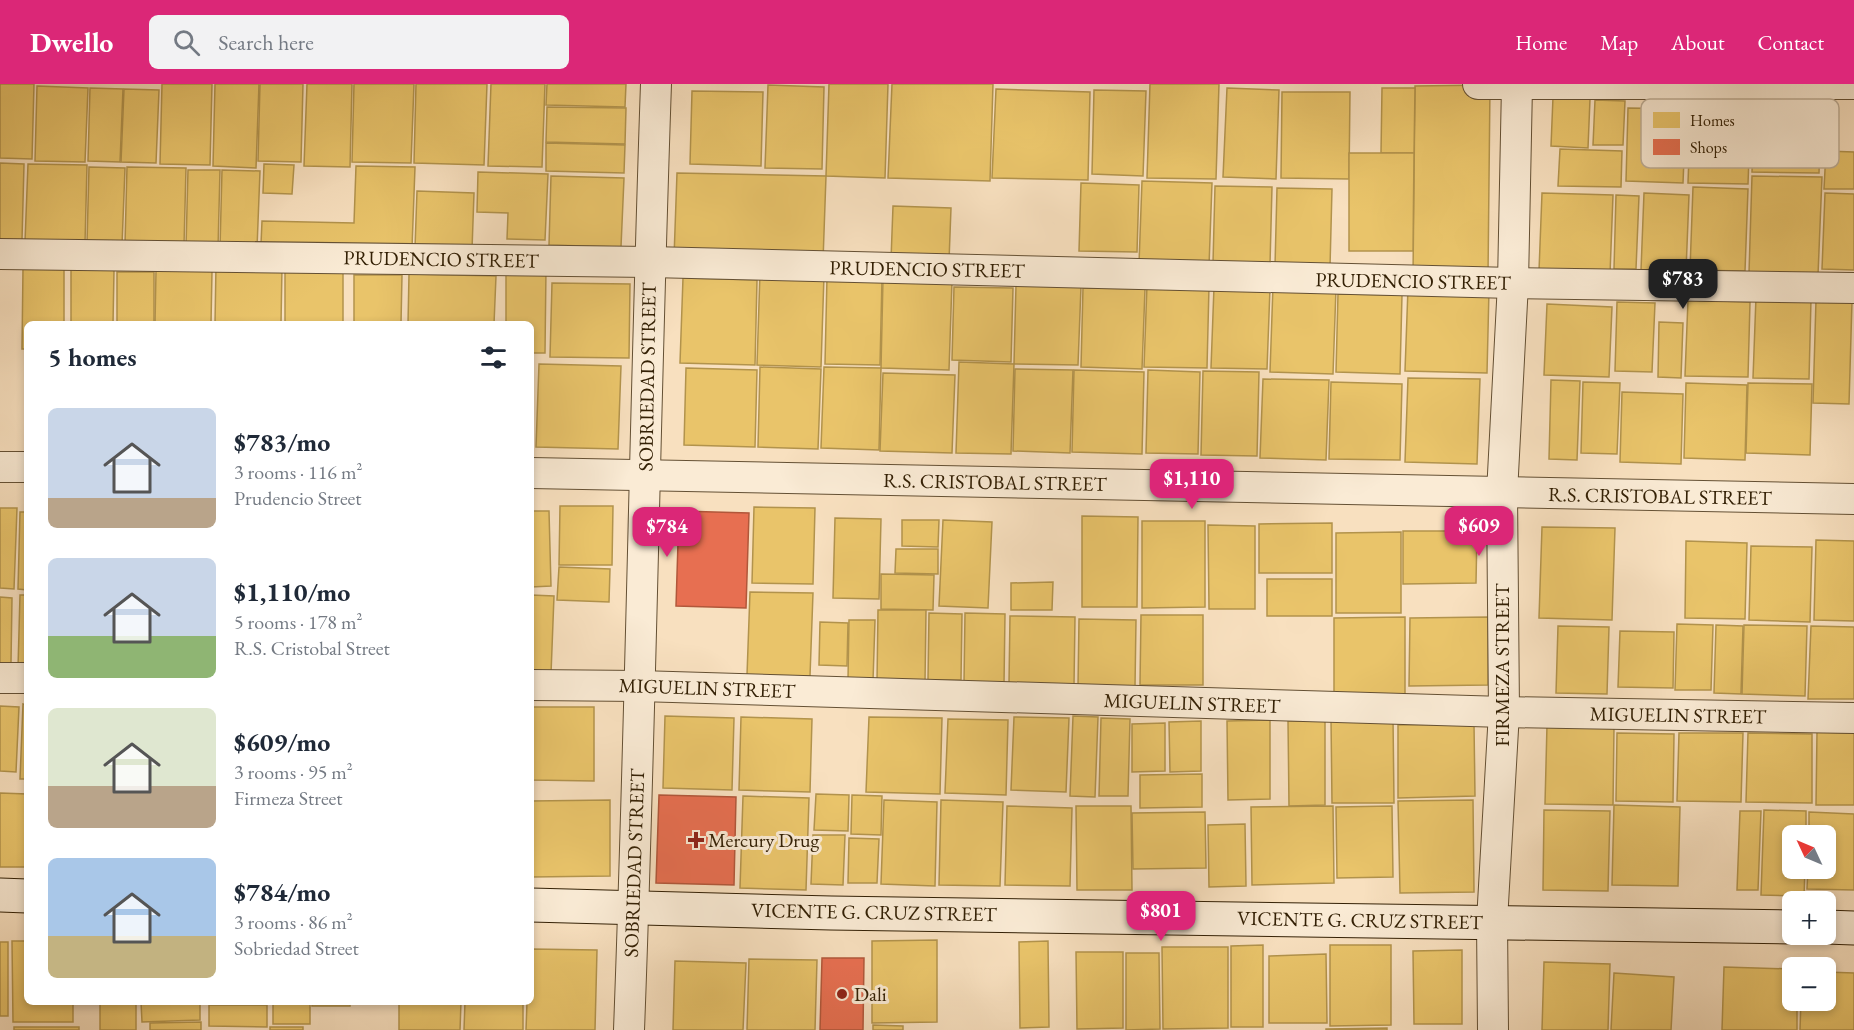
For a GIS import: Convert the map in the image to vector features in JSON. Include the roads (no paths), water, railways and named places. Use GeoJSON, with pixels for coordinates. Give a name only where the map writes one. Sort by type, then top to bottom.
{"type":"FeatureCollection","features":[{"type":"Feature","properties":{"kind":"street","name":"SOBRIEDAD STREET"},"geometry":{"type":"LineString","coordinates":[[629,1030],[656,84]]}},
{"type":"Feature","properties":{"kind":"street"},"geometry":{"type":"LineString","coordinates":[[1478,84],[1854,84]]}},
{"type":"Feature","properties":{"kind":"street","name":"FIRMEZA STREET"},"geometry":{"type":"LineString","coordinates":[[1493,1030],[1492,921],[1504,712],[1502,493],[1513,283],[1516,85]]}},
{"type":"Feature","properties":{"kind":"street","name":"PRUDENCIO STREET"},"geometry":{"type":"LineString","coordinates":[[0,254],[650,262],[1513,283],[1854,288]]}},
{"type":"Feature","properties":{"kind":"street"},"geometry":{"type":"LineString","coordinates":[[0,467],[24,468]]}},
{"type":"Feature","properties":{"kind":"street","name":"R.S. CRISTOBAL STREET"},"geometry":{"type":"LineString","coordinates":[[534,473],[1854,499]]}},
{"type":"Feature","properties":{"kind":"street"},"geometry":{"type":"LineString","coordinates":[[0,678],[24,678]]}},
{"type":"Feature","properties":{"kind":"street","name":"MIGUELIN STREET"},"geometry":{"type":"LineString","coordinates":[[534,685],[639,686],[1504,712],[1854,718]]}},
{"type":"Feature","properties":{"kind":"street"},"geometry":{"type":"LineString","coordinates":[[0,895],[24,896]]}},
{"type":"Feature","properties":{"kind":"street","name":"VICENTE G. CRUZ STREET"},"geometry":{"type":"LineString","coordinates":[[534,905],[855,913],[1782,927]]}},
{"type":"Feature","properties":{"kind":"street"},"geometry":{"type":"LineString","coordinates":[[1836,927],[1854,928]]}},
{"type":"Feature","properties":{"kind":"place","name":"Mercury Drug"},"geometry":{"type":"Point","coordinates":[696,840]}},
{"type":"Feature","properties":{"kind":"place","name":"Dali"},"geometry":{"type":"Point","coordinates":[842,994]}}]}
